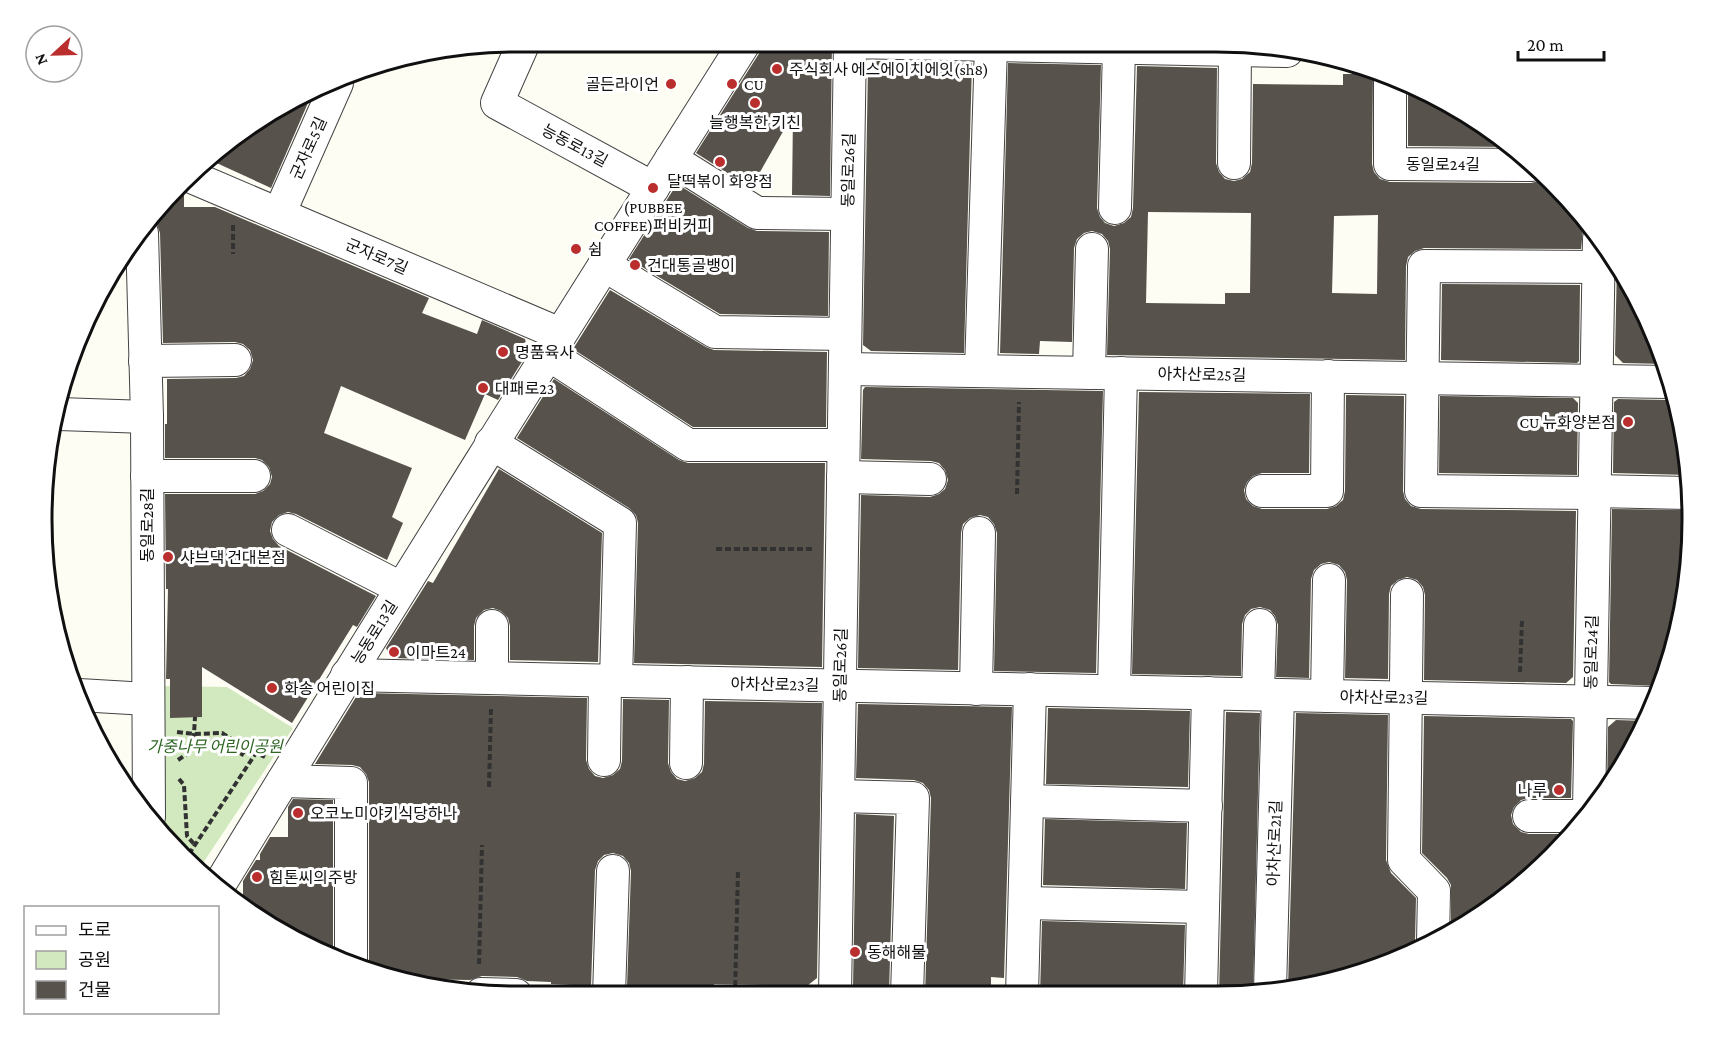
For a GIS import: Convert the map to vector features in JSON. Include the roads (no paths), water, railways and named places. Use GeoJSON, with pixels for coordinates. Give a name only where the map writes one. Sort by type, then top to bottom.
{"type":"FeatureCollection","features":[{"type":"Feature","properties":{"kind":"street","name":"능동로13길"},"geometry":{"type":"LineString","coordinates":[[520,52],[497,103],[653,188]]}},
{"type":"Feature","properties":{"kind":"street","name":"능동로13길"},"geometry":{"type":"LineString","coordinates":[[223,879],[491,443],[739,52]]}},
{"type":"Feature","properties":{"kind":"street","name":"동일로26길"},"geometry":{"type":"LineString","coordinates":[[835,986],[850,52]]}},
{"type":"Feature","properties":{"kind":"street"},"geometry":{"type":"LineString","coordinates":[[981,371],[992,52]]}},
{"type":"Feature","properties":{"kind":"street"},"geometry":{"type":"LineString","coordinates":[[1102,52],[1115,208]]}},
{"type":"Feature","properties":{"kind":"street"},"geometry":{"type":"LineString","coordinates":[[1234,164],[1235,53]]}},
{"type":"Feature","properties":{"kind":"street","name":"동일로24길"},"geometry":{"type":"LineString","coordinates":[[1390,86],[1390,164],[1519,165]]}},
{"type":"Feature","properties":{"kind":"street","name":"군자로5길"},"geometry":{"type":"LineString","coordinates":[[279,214],[333,91]]}},
{"type":"Feature","properties":{"kind":"street"},"geometry":{"type":"LineString","coordinates":[[671,159],[757,213],[847,214]]}},
{"type":"Feature","properties":{"kind":"street","name":"군자로7길"},"geometry":{"type":"LineString","coordinates":[[199,180],[279,214],[554,344],[688,445],[843,445]]}},
{"type":"Feature","properties":{"kind":"street","name":"동일로28길"},"geometry":{"type":"LineString","coordinates":[[142,244],[147,417],[149,803]]}},
{"type":"Feature","properties":{"kind":"street"},"geometry":{"type":"LineString","coordinates":[[1089,373],[1092,249]]}},
{"type":"Feature","properties":{"kind":"street"},"geometry":{"type":"LineString","coordinates":[[604,265],[715,332],[845,334]]}},
{"type":"Feature","properties":{"kind":"street","name":"동일로24길"},"geometry":{"type":"LineString","coordinates":[[1423,378],[1424,266],[1605,265],[1597,381],[1589,797]]}},
{"type":"Feature","properties":{"kind":"street"},"geometry":{"type":"LineString","coordinates":[[145,361],[235,360]]}},
{"type":"Feature","properties":{"kind":"street","name":"아차산로25길"},"geometry":{"type":"LineString","coordinates":[[845,369],[1661,382]]}},
{"type":"Feature","properties":{"kind":"street"},"geometry":{"type":"LineString","coordinates":[[1114,691],[1121,373]]}},
{"type":"Feature","properties":{"kind":"street"},"geometry":{"type":"LineString","coordinates":[[1262,491],[1327,491],[1328,376]]}},
{"type":"Feature","properties":{"kind":"street"},"geometry":{"type":"LineString","coordinates":[[1423,378],[1421,491],[1681,493]]}},
{"type":"Feature","properties":{"kind":"street"},"geometry":{"type":"LineString","coordinates":[[64,414],[147,417]]}},
{"type":"Feature","properties":{"kind":"street"},"geometry":{"type":"LineString","coordinates":[[491,443],[620,524],[604,760]]}},
{"type":"Feature","properties":{"kind":"street"},"geometry":{"type":"LineString","coordinates":[[147,476],[254,476]]}},
{"type":"Feature","properties":{"kind":"street"},"geometry":{"type":"LineString","coordinates":[[843,477],[930,479]]}},
{"type":"Feature","properties":{"kind":"street"},"geometry":{"type":"LineString","coordinates":[[288,530],[402,588]]}},
{"type":"Feature","properties":{"kind":"street"},"geometry":{"type":"LineString","coordinates":[[976,688],[979,533]]}},
{"type":"Feature","properties":{"kind":"street"},"geometry":{"type":"LineString","coordinates":[[1327,696],[1329,580]]}},
{"type":"Feature","properties":{"kind":"street"},"geometry":{"type":"LineString","coordinates":[[1407,595],[1404,860],[1434,891],[1433,931]]}},
{"type":"Feature","properties":{"kind":"street","name":"아차산로21길"},"geometry":{"type":"LineString","coordinates":[[1260,625],[1268,695],[1270,983]]}},
{"type":"Feature","properties":{"kind":"street"},"geometry":{"type":"LineString","coordinates":[[492,626],[492,678]]}},
{"type":"Feature","properties":{"kind":"street","name":"아차산로23길"},"geometry":{"type":"LineString","coordinates":[[347,675],[1644,703]]}},
{"type":"Feature","properties":{"kind":"street"},"geometry":{"type":"LineString","coordinates":[[686,763],[687,682]]}},
{"type":"Feature","properties":{"kind":"street"},"geometry":{"type":"LineString","coordinates":[[1022,986],[1030,689]]}},
{"type":"Feature","properties":{"kind":"street"},"geometry":{"type":"LineString","coordinates":[[1201,986],[1208,693]]}},
{"type":"Feature","properties":{"kind":"street"},"geometry":{"type":"LineString","coordinates":[[87,695],[147,699]]}},
{"type":"Feature","properties":{"kind":"street"},"geometry":{"type":"LineString","coordinates":[[286,776],[351,783],[351,954]]}},
{"type":"Feature","properties":{"kind":"street"},"geometry":{"type":"LineString","coordinates":[[838,796],[913,798],[907,986]]}},
{"type":"Feature","properties":{"kind":"street"},"geometry":{"type":"LineString","coordinates":[[1027,801],[1206,806]]}},
{"type":"Feature","properties":{"kind":"street"},"geometry":{"type":"LineString","coordinates":[[1529,816],[1575,816]]}},
{"type":"Feature","properties":{"kind":"street"},"geometry":{"type":"LineString","coordinates":[[609,986],[613,871]]}},
{"type":"Feature","properties":{"kind":"street"},"geometry":{"type":"LineString","coordinates":[[1025,903],[1203,907]]}},
{"type":"Feature","properties":{"kind":"place","name":"주식회사 에스에이치에잇(sh8)"},"geometry":{"type":"Point","coordinates":[777,69]}},
{"type":"Feature","properties":{"kind":"place","name":"골든라이언"},"geometry":{"type":"Point","coordinates":[671,84]}},
{"type":"Feature","properties":{"kind":"place","name":"CU"},"geometry":{"type":"Point","coordinates":[732,84]}},
{"type":"Feature","properties":{"kind":"place","name":"늘행복한 키친"},"geometry":{"type":"Point","coordinates":[755,103]}},
{"type":"Feature","properties":{"kind":"place","name":"달떡볶이 화양점"},"geometry":{"type":"Point","coordinates":[720,162]}},
{"type":"Feature","properties":{"kind":"place","name":"(PUBBEE COFFEE)퍼비커피"},"geometry":{"type":"Point","coordinates":[653,188]}},
{"type":"Feature","properties":{"kind":"place","name":"쉼"},"geometry":{"type":"Point","coordinates":[576,249]}},
{"type":"Feature","properties":{"kind":"place","name":"건대통골뱅이"},"geometry":{"type":"Point","coordinates":[635,265]}},
{"type":"Feature","properties":{"kind":"place","name":"명품육사"},"geometry":{"type":"Point","coordinates":[503,352]}},
{"type":"Feature","properties":{"kind":"place","name":"대패로23"},"geometry":{"type":"Point","coordinates":[483,388]}},
{"type":"Feature","properties":{"kind":"place","name":"CU 뉴화양본점"},"geometry":{"type":"Point","coordinates":[1628,422]}},
{"type":"Feature","properties":{"kind":"place","name":"샤브댁 건대본점"},"geometry":{"type":"Point","coordinates":[168,557]}},
{"type":"Feature","properties":{"kind":"place","name":"이마트24"},"geometry":{"type":"Point","coordinates":[394,652]}},
{"type":"Feature","properties":{"kind":"place","name":"화송 어린이집"},"geometry":{"type":"Point","coordinates":[272,688]}},
{"type":"Feature","properties":{"kind":"place","name":"나루"},"geometry":{"type":"Point","coordinates":[1559,790]}},
{"type":"Feature","properties":{"kind":"place","name":"오코노미야키식당하나"},"geometry":{"type":"Point","coordinates":[298,813]}},
{"type":"Feature","properties":{"kind":"place","name":"힘톤씨의주방"},"geometry":{"type":"Point","coordinates":[257,877]}},
{"type":"Feature","properties":{"kind":"place","name":"동해해물"},"geometry":{"type":"Point","coordinates":[855,952]}},
{"type":"Feature","properties":{"kind":"park label","name":"가중나무 어린이공원"},"geometry":{"type":"Point","coordinates":[215,746]}}]}
